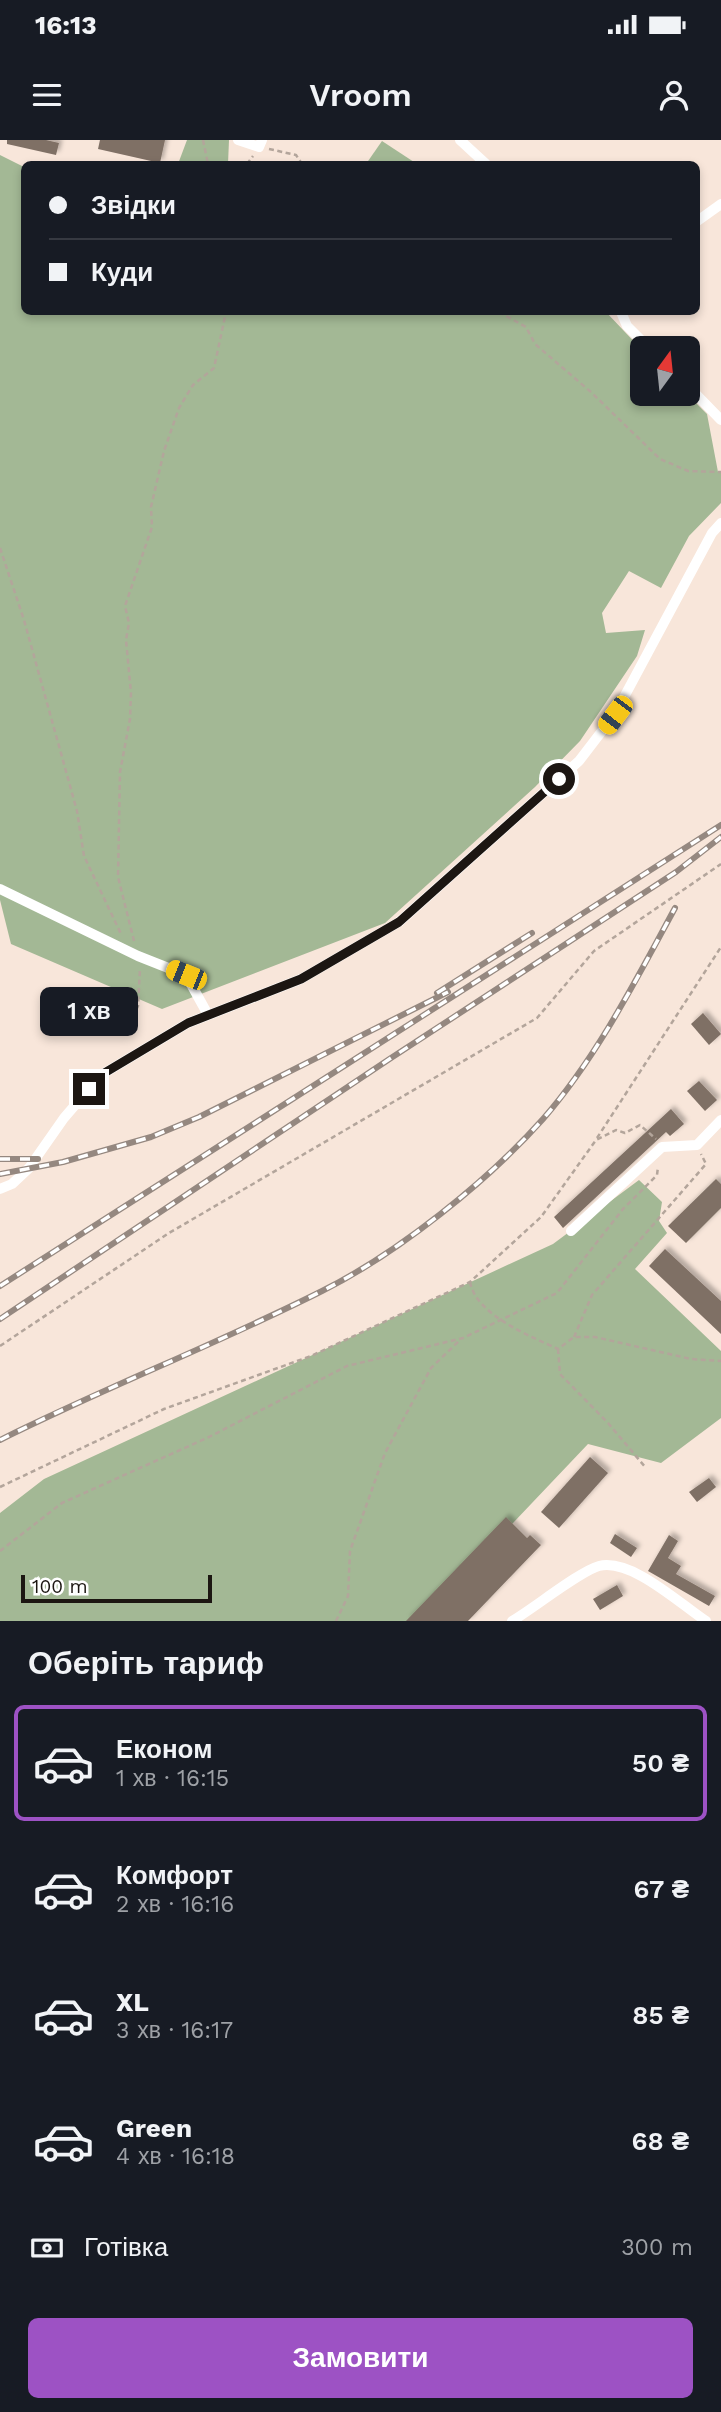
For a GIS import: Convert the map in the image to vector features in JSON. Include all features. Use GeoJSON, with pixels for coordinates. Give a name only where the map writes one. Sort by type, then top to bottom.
{"type":"FeatureCollection","features":[{"type":"Feature","properties":{"kind":"street"},"geometry":{"type":"LineString","coordinates":[[238,140],[261,144]]}},
{"type":"Feature","properties":{"kind":"street"},"geometry":{"type":"LineString","coordinates":[[460,140],[483,161]]}},
{"type":"Feature","properties":{"kind":"street"},"geometry":{"type":"LineString","coordinates":[[700,219],[721,204]]}},
{"type":"Feature","properties":{"kind":"street"},"geometry":{"type":"LineString","coordinates":[[622,315],[627,326],[637,336]]}},
{"type":"Feature","properties":{"kind":"street"},"geometry":{"type":"LineString","coordinates":[[700,398],[721,419]]}},
{"type":"Feature","properties":{"kind":"street"},"geometry":{"type":"LineString","coordinates":[[0,1189],[12,1184],[29,1168],[64,1118],[101,1075],[207,1013],[301,979],[399,922],[579,761],[615,715],[712,533],[721,523]]}},
{"type":"Feature","properties":{"kind":"street"},"geometry":{"type":"LineString","coordinates":[[0,889],[138,956],[186,975],[207,1013]]}},
{"type":"Feature","properties":{"kind":"street"},"geometry":{"type":"LineString","coordinates":[[571,1231],[662,1147],[698,1145],[721,1120]]}},
{"type":"Feature","properties":{"kind":"street"},"geometry":{"type":"LineString","coordinates":[[512,1621],[596,1566],[614,1564],[636,1573],[706,1621]]}},
{"type":"Feature","properties":{"kind":"path"},"geometry":{"type":"LineString","coordinates":[[203,140],[207,161]]}},
{"type":"Feature","properties":{"kind":"path"},"geometry":{"type":"LineString","coordinates":[[261,144],[296,155],[300,161]]}},
{"type":"Feature","properties":{"kind":"path"},"geometry":{"type":"LineString","coordinates":[[129,1025],[138,1006],[141,975],[118,877],[120,772],[130,719],[131,693],[126,640],[130,622],[125,606],[152,527],[151,507],[164,451],[179,408],[193,385],[214,368],[225,315]]}},
{"type":"Feature","properties":{"kind":"path"},"geometry":{"type":"LineString","coordinates":[[504,315],[526,327],[535,344],[592,393],[660,459],[688,471],[721,472]]}},
{"type":"Feature","properties":{"kind":"path"},"geometry":{"type":"LineString","coordinates":[[0,548],[24,620],[77,811],[84,856],[122,937]]}},
{"type":"Feature","properties":{"kind":"path"},"geometry":{"type":"LineString","coordinates":[[0,1346],[169,1233],[537,1018],[594,951],[720,866]]}},
{"type":"Feature","properties":{"kind":"path"},"geometry":{"type":"LineString","coordinates":[[0,1487],[164,1409],[311,1356],[470,1282],[541,1217],[596,1140],[652,1049],[721,947]]}},
{"type":"Feature","properties":{"kind":"path"},"geometry":{"type":"LineString","coordinates":[[0,1551],[62,1503],[209,1437],[347,1366],[463,1338],[557,1293],[623,1209],[656,1175],[662,1147],[640,1125],[625,1133],[615,1130],[596,1140]]}},
{"type":"Feature","properties":{"kind":"path"},"geometry":{"type":"LineString","coordinates":[[558,1349],[574,1337],[592,1295],[706,1164],[698,1145]]}},
{"type":"Feature","properties":{"kind":"path"},"geometry":{"type":"LineString","coordinates":[[470,1282],[472,1291],[480,1301],[509,1327],[558,1349]]}},
{"type":"Feature","properties":{"kind":"path"},"geometry":{"type":"LineString","coordinates":[[574,1337],[595,1337],[691,1359],[721,1361]]}},
{"type":"Feature","properties":{"kind":"path"},"geometry":{"type":"LineString","coordinates":[[336,1621],[348,1596],[350,1551],[385,1453],[431,1368],[463,1338]]}},
{"type":"Feature","properties":{"kind":"path"},"geometry":{"type":"LineString","coordinates":[[558,1349],[560,1374],[608,1423],[646,1468]]}},
{"type":"Feature","properties":{"kind":"green space"},"geometry":{"type":"Polygon","coordinates":[[[187,140],[229,140],[228,161],[179,161],[187,140]]]}},
{"type":"Feature","properties":{"kind":"green space"},"geometry":{"type":"Polygon","coordinates":[[[382,141],[412,161],[368,161],[382,141]]]}},
{"type":"Feature","properties":{"kind":"green space"},"geometry":{"type":"Polygon","coordinates":[[[0,155],[21,166],[21,315],[609,315],[630,337],[630,406],[699,406],[707,414],[718,472],[721,473],[721,503],[689,536],[661,588],[629,571],[602,613],[606,633],[645,630],[637,656],[580,741],[535,787],[385,923],[162,1009],[11,944],[0,900],[0,155]]]}},
{"type":"Feature","properties":{"kind":"green space"},"geometry":{"type":"Polygon","coordinates":[[[639,1180],[662,1202],[659,1221],[667,1233],[635,1269],[721,1351],[721,1418],[661,1463],[588,1444],[420,1621],[0,1621],[0,1513],[44,1479],[553,1244],[639,1180]]]}},
{"type":"Feature","properties":{"kind":"building"},"geometry":{"type":"Polygon","coordinates":[[[7,140],[46,140],[59,143],[56,155],[7,144],[7,140]]]}},
{"type":"Feature","properties":{"kind":"building"},"geometry":{"type":"Polygon","coordinates":[[[100,140],[165,140],[160,161],[98,149],[100,140]]]}},
{"type":"Feature","properties":{"kind":"building"},"geometry":{"type":"Polygon","coordinates":[[[703,1013],[721,1034],[709,1045],[691,1024],[703,1013]]]}},
{"type":"Feature","properties":{"kind":"building"},"geometry":{"type":"Polygon","coordinates":[[[699,1081],[717,1100],[705,1111],[687,1091],[699,1081]]]}},
{"type":"Feature","properties":{"kind":"building"},"geometry":{"type":"Polygon","coordinates":[[[671,1109],[684,1124],[670,1136],[666,1132],[563,1228],[554,1217],[671,1109]]]}},
{"type":"Feature","properties":{"kind":"building"},"geometry":{"type":"Polygon","coordinates":[[[716,1179],[721,1184],[721,1208],[686,1243],[668,1226],[716,1179]]]}},
{"type":"Feature","properties":{"kind":"building"},"geometry":{"type":"Polygon","coordinates":[[[665,1249],[721,1301],[721,1334],[649,1266],[665,1249]]]}},
{"type":"Feature","properties":{"kind":"building"},"geometry":{"type":"Polygon","coordinates":[[[590,1457],[608,1473],[559,1528],[541,1512],[590,1457]]]}},
{"type":"Feature","properties":{"kind":"building"},"geometry":{"type":"Polygon","coordinates":[[[709,1478],[716,1487],[697,1502],[689,1492],[709,1478]]]}},
{"type":"Feature","properties":{"kind":"building"},"geometry":{"type":"Polygon","coordinates":[[[506,1517],[527,1538],[530,1535],[541,1545],[468,1621],[406,1621],[506,1517]]]}},
{"type":"Feature","properties":{"kind":"building"},"geometry":{"type":"Polygon","coordinates":[[[615,1534],[637,1548],[631,1557],[610,1543],[615,1534]]]}},
{"type":"Feature","properties":{"kind":"building"},"geometry":{"type":"Polygon","coordinates":[[[669,1535],[678,1541],[668,1558],[681,1566],[676,1574],[715,1596],[709,1606],[648,1571],[669,1535]]]}},
{"type":"Feature","properties":{"kind":"building"},"geometry":{"type":"Polygon","coordinates":[[[617,1585],[623,1596],[600,1610],[593,1599],[617,1585]]]}},
{"type":"Feature","properties":{"kind":"railway"},"geometry":{"type":"LineString","coordinates":[[0,1286],[721,825]]}},
{"type":"Feature","properties":{"kind":"railway"},"geometry":{"type":"LineString","coordinates":[[0,1319],[676,872],[721,837]]}},
{"type":"Feature","properties":{"kind":"railway"},"geometry":{"type":"LineString","coordinates":[[0,1440],[322,1291],[381,1257],[440,1214],[521,1143],[563,1095],[615,1017],[675,908]]}},
{"type":"Feature","properties":{"kind":"railway"},"geometry":{"type":"LineString","coordinates":[[437,993],[532,933]]}},
{"type":"Feature","properties":{"kind":"railway"},"geometry":{"type":"LineString","coordinates":[[0,1174],[63,1162],[151,1137],[199,1117],[448,992]]}},
{"type":"Feature","properties":{"kind":"railway"},"geometry":{"type":"LineString","coordinates":[[0,1159],[38,1159]]}},
{"type":"Feature","properties":{"kind":"route"},"geometry":{"type":"LineString","coordinates":[[89,1089],[101,1075],[123,1060],[188,1023],[207,1013],[301,979],[399,922],[559,779]]}}]}
